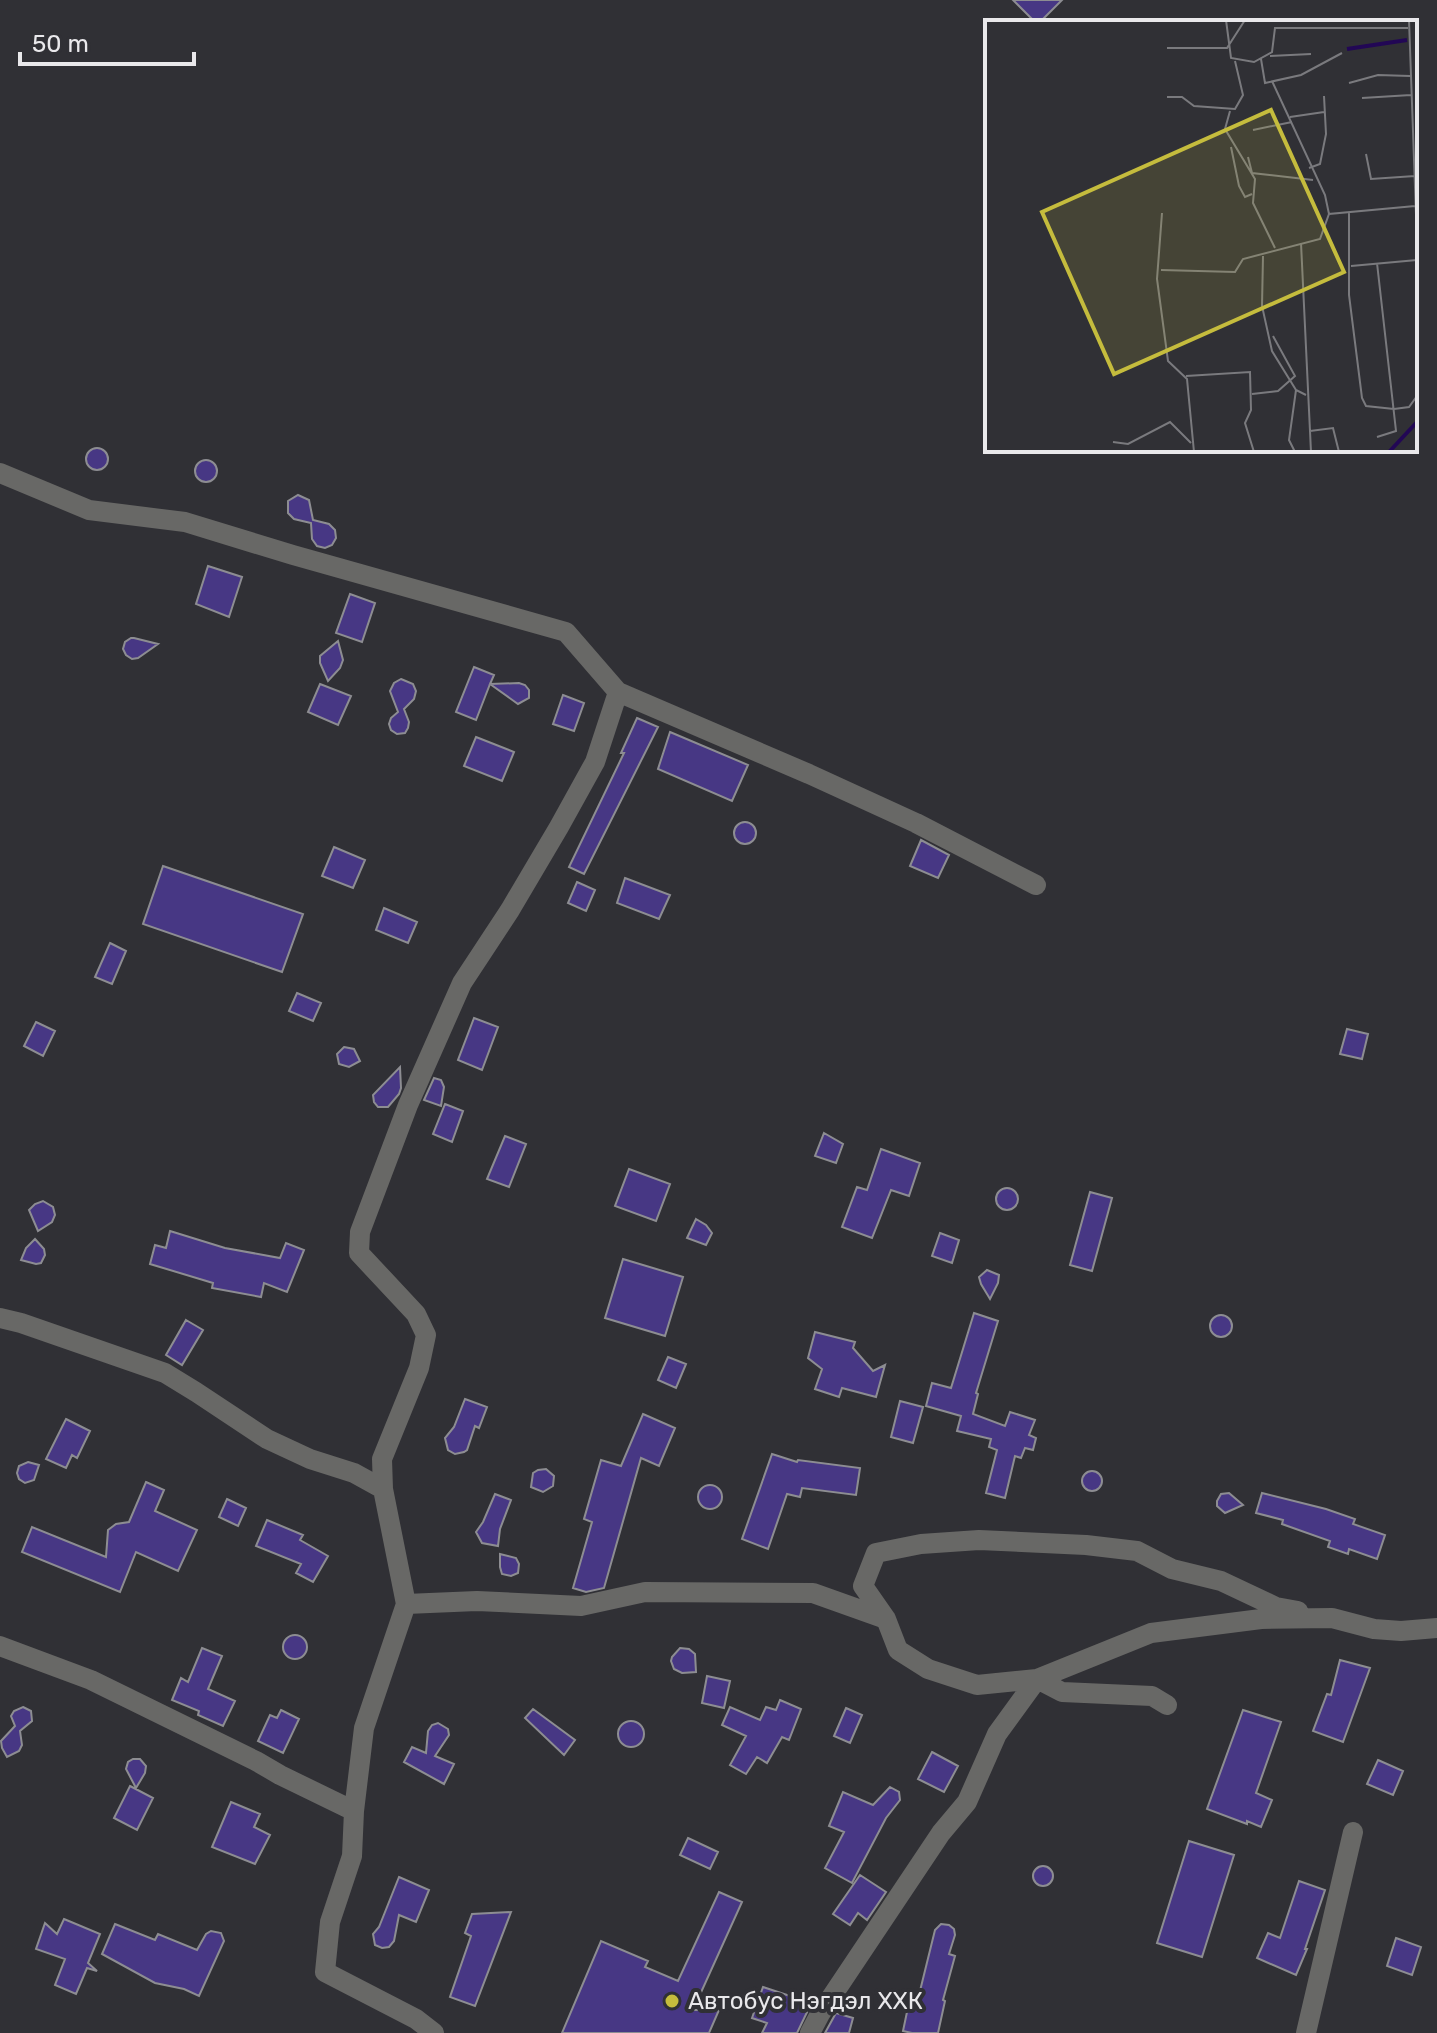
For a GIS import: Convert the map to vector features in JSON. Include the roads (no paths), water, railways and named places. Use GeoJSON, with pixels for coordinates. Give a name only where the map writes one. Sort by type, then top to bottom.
{"type":"FeatureCollection","features":[{"type":"Feature","properties":{"kind":"street"},"geometry":{"type":"LineString","coordinates":[[0,473],[89,510],[185,522],[566,632],[618,692],[889,811],[1036,885]]}},
{"type":"Feature","properties":{"kind":"street"},"geometry":{"type":"LineString","coordinates":[[434,2033],[416,2019],[325,1972],[330,1922],[352,1856],[364,1728],[406,1604],[383,1489],[382,1459],[419,1368],[426,1335],[416,1314],[359,1253],[360,1232],[408,1105],[462,983],[510,910],[595,762],[618,692]]}},
{"type":"Feature","properties":{"kind":"street"},"geometry":{"type":"LineString","coordinates":[[0,1318],[165,1373],[267,1439],[310,1459],[354,1473],[383,1489]]}},
{"type":"Feature","properties":{"kind":"street"},"geometry":{"type":"LineString","coordinates":[[1332,1618],[1261,1619],[1151,1633],[1037,1679],[977,1685],[928,1669],[898,1650],[886,1619],[863,1586],[876,1553],[921,1544],[979,1540],[1086,1545],[1137,1551],[1172,1569],[1221,1581],[1276,1607],[1332,1618],[1374,1629],[1401,1631],[1437,1628]]}},
{"type":"Feature","properties":{"kind":"street"},"geometry":{"type":"LineString","coordinates":[[406,1604],[477,1601],[581,1606],[645,1592],[813,1593],[886,1619]]}},
{"type":"Feature","properties":{"kind":"street"},"geometry":{"type":"LineString","coordinates":[[0,1646],[91,1680],[354,1811]]}},
{"type":"Feature","properties":{"kind":"street"},"geometry":{"type":"LineString","coordinates":[[1037,1679],[1062,1692],[1152,1696],[1167,1705]]}},
{"type":"Feature","properties":{"kind":"street"},"geometry":{"type":"LineString","coordinates":[[810,2033],[941,1833],[967,1802],[997,1734],[1037,1679]]}},
{"type":"Feature","properties":{"kind":"street"},"geometry":{"type":"LineString","coordinates":[[1306,2033],[1353,1832]]}},
{"type":"Feature","properties":{"kind":"place","name":"Автобус Нэгдэл ХХК"},"geometry":{"type":"Point","coordinates":[672,2001]}}]}
